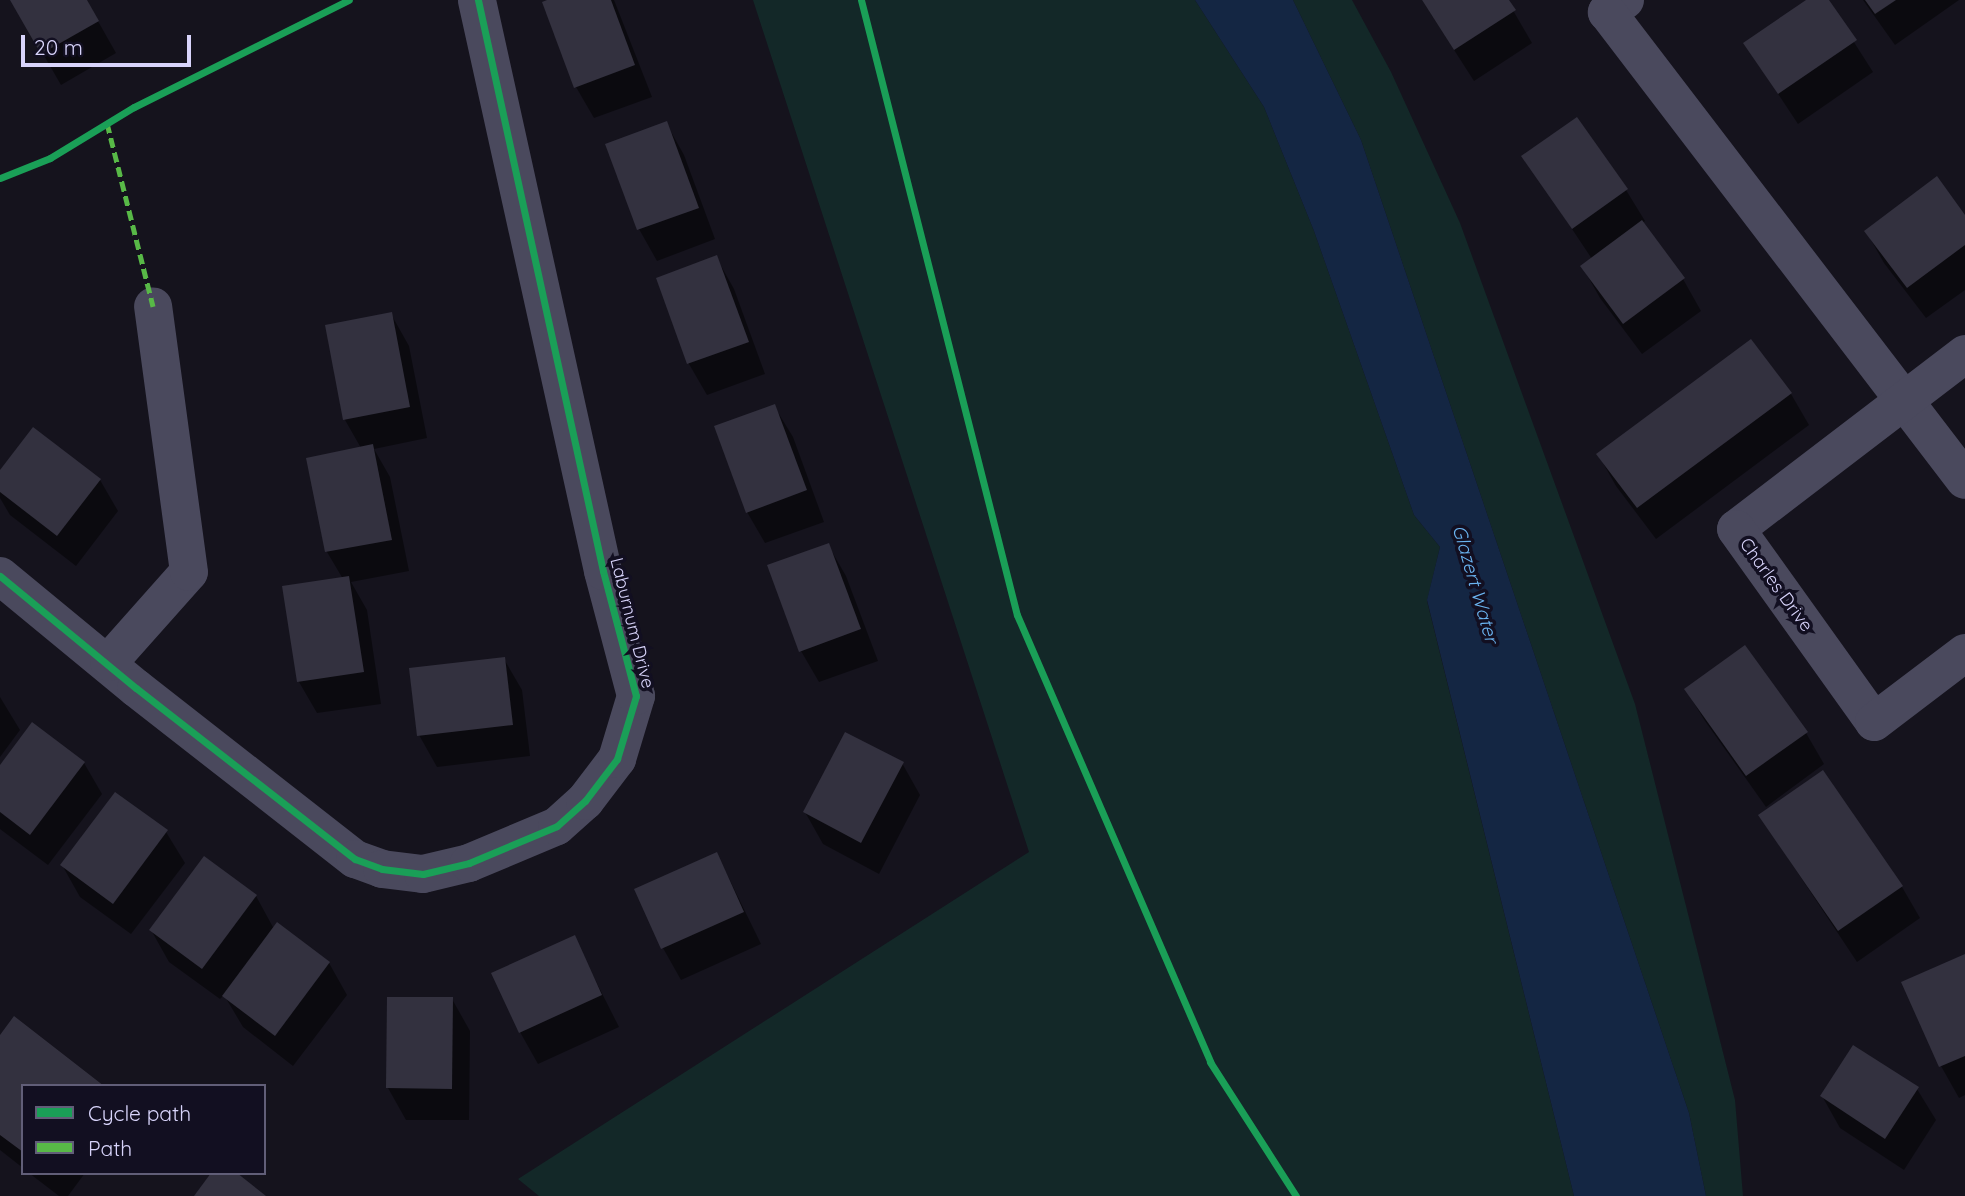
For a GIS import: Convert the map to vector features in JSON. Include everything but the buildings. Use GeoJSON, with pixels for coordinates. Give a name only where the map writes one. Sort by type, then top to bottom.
{"type":"FeatureCollection","features":[{"type":"Feature","properties":{"kind":"street","name":"Laburnum Drive"},"geometry":{"type":"LineString","coordinates":[[0,576],[109,662],[136,688],[355,859],[382,869],[423,874],[469,863],[526,841],[558,826],[576,809],[617,759],[636,696],[603,570],[477,1]]}},
{"type":"Feature","properties":{"kind":"street"},"geometry":{"type":"LineString","coordinates":[[1616,6],[1965,480]]}},
{"type":"Feature","properties":{"kind":"street"},"geometry":{"type":"LineString","coordinates":[[109,662],[189,572],[153,306]]}},
{"type":"Feature","properties":{"kind":"street","name":"Charles Drive"},"geometry":{"type":"LineString","coordinates":[[1965,354],[1736,529],[1874,722],[1965,653]]}},
{"type":"Feature","properties":{"kind":"green space"},"geometry":{"type":"Polygon","coordinates":[[[753,0],[1195,0],[1264,107],[1314,231],[1414,515],[1440,547],[1427,601],[1574,1196],[539,1196],[518,1179],[1029,852],[753,0]]]}},
{"type":"Feature","properties":{"kind":"green space"},"geometry":{"type":"Polygon","coordinates":[[[1293,0],[1352,0],[1391,72],[1460,223],[1635,704],[1735,1100],[1743,1196],[1706,1196],[1689,1113],[1361,140],[1293,0]]]}},
{"type":"Feature","properties":{"kind":"water","name":"Glazert Water"},"geometry":{"type":"Polygon","coordinates":[[[1195,0],[1293,0],[1361,140],[1689,1113],[1706,1196],[1574,1196],[1427,600],[1440,547],[1414,515],[1314,231],[1264,107],[1195,0]]]}},
{"type":"Feature","properties":{"kind":"marked path"},"geometry":{"type":"LineString","coordinates":[[107,123],[153,306]]}},
{"type":"Feature","properties":{"kind":"cycle path"},"geometry":{"type":"LineString","coordinates":[[0,178],[50,158],[134,107],[349,0]]}},
{"type":"Feature","properties":{"kind":"cycle path"},"geometry":{"type":"LineString","coordinates":[[0,576],[136,688],[355,859],[382,869],[423,874],[469,863],[557,826],[585,801],[617,759],[636,696],[603,571],[478,0]]}},
{"type":"Feature","properties":{"kind":"cycle path"},"geometry":{"type":"LineString","coordinates":[[861,0],[1017,615],[1210,1062],[1296,1196]]}}]}
